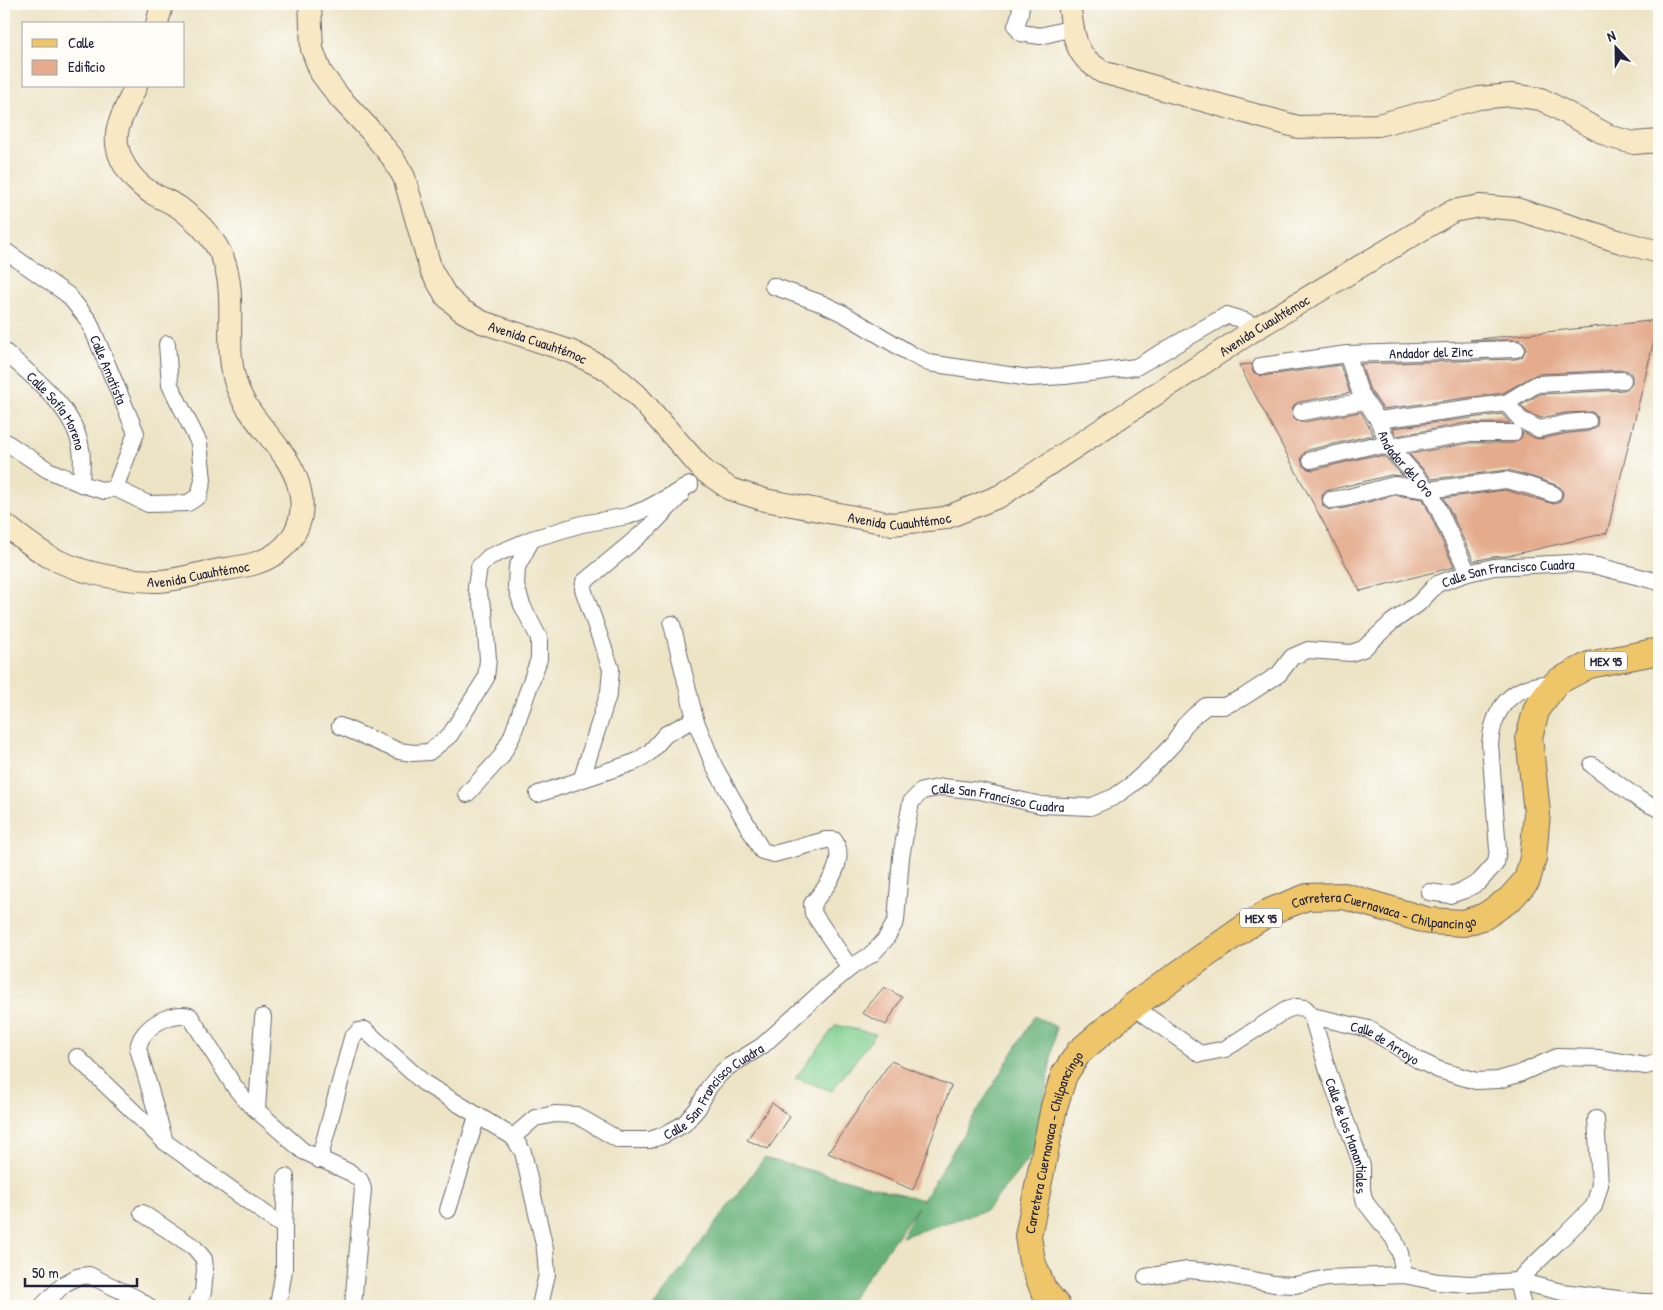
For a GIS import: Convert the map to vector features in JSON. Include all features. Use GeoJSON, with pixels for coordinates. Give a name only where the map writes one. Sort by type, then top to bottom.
{"type":"FeatureCollection","features":[{"type":"Feature","properties":{"kind":"main road"},"geometry":{"type":"LineString","coordinates":[[158,22],[162,4]]}},
{"type":"Feature","properties":{"kind":"main road","name":"Avenida Cuauhtémoc"},"geometry":{"type":"LineString","coordinates":[[310,4],[312,49],[321,73],[340,98],[392,157],[404,177],[431,270],[446,296],[461,310],[482,322],[572,352],[608,370],[636,394],[697,478],[765,500],[892,524],[945,518],[1000,496],[1257,328],[1453,211],[1480,206],[1516,209],[1659,252]]}},
{"type":"Feature","properties":{"kind":"main road"},"geometry":{"type":"LineString","coordinates":[[1069,4],[1079,48],[1085,58],[1102,72],[1298,127],[1378,125],[1479,98],[1511,95],[1541,99],[1611,137],[1634,143],[1659,141]]}},
{"type":"Feature","properties":{"kind":"main road","name":"Avenida Cuauhtémoc"},"geometry":{"type":"LineString","coordinates":[[4,524],[47,555],[70,566],[123,580],[158,582],[254,564],[277,553],[297,531],[303,506],[298,482],[282,453],[240,396],[232,370],[229,346],[230,291],[223,259],[210,236],[180,208],[148,191],[135,180],[124,165],[117,148],[117,131],[135,88]]}},
{"type":"Feature","properties":{"kind":"main road","name":"Carretera Cuernavaca - Chilpancingo"},"geometry":{"type":"LineString","coordinates":[[1045,1301],[1032,1261],[1028,1236],[1056,1099],[1064,1075],[1079,1052],[1134,1006],[1258,919],[1271,911],[1307,897],[1344,896],[1429,921],[1464,923],[1485,916],[1510,899],[1527,880],[1533,858],[1537,813],[1529,737],[1537,708],[1557,682],[1589,665],[1659,651]]}},
{"type":"Feature","properties":{"kind":"street"},"geometry":{"type":"LineString","coordinates":[[1021,4],[1016,26],[1021,33],[1040,36],[1073,28]]}},
{"type":"Feature","properties":{"kind":"street","name":"Calle Amatista"},"geometry":{"type":"LineString","coordinates":[[4,250],[68,295],[89,321],[136,433],[115,488]]}},
{"type":"Feature","properties":{"kind":"street"},"geometry":{"type":"LineString","coordinates":[[773,286],[823,304],[844,314],[929,363],[1029,378],[1065,376],[1136,367],[1227,315],[1245,321],[1257,328]]}},
{"type":"Feature","properties":{"kind":"street"},"geometry":{"type":"LineString","coordinates":[[4,441],[48,470],[81,484],[105,491],[115,488],[148,504],[188,504],[199,496],[203,480],[199,443],[170,385],[167,344]]}},
{"type":"Feature","properties":{"kind":"street","name":"Andador del Zinc"},"geometry":{"type":"LineString","coordinates":[[1261,366],[1347,354],[1516,349]]}},
{"type":"Feature","properties":{"kind":"street","name":"Calle Sofía Moreno"},"geometry":{"type":"LineString","coordinates":[[4,351],[58,403],[71,421],[79,439],[81,450],[81,484]]}},
{"type":"Feature","properties":{"kind":"street","name":"Andador del Oro"},"geometry":{"type":"LineString","coordinates":[[1347,354],[1360,392],[1378,420],[1390,447],[1428,490],[1468,573]]}},
{"type":"Feature","properties":{"kind":"street"},"geometry":{"type":"LineString","coordinates":[[1378,420],[1506,403],[1537,384],[1623,380]]}},
{"type":"Feature","properties":{"kind":"street"},"geometry":{"type":"LineString","coordinates":[[1301,412],[1365,401]]}},
{"type":"Feature","properties":{"kind":"street"},"geometry":{"type":"LineString","coordinates":[[1506,403],[1521,420],[1539,429],[1567,422],[1588,421]]}},
{"type":"Feature","properties":{"kind":"street"},"geometry":{"type":"LineString","coordinates":[[1311,460],[1370,446],[1390,447],[1470,433],[1513,433]]}},
{"type":"Feature","properties":{"kind":"street"},"geometry":{"type":"LineString","coordinates":[[340,726],[398,751],[413,753],[429,752],[450,735],[486,678],[488,659],[484,611],[476,587],[479,567],[488,557],[532,539],[582,524],[628,516],[646,509],[697,478]]}},
{"type":"Feature","properties":{"kind":"street"},"geometry":{"type":"LineString","coordinates":[[582,778],[609,692],[611,669],[583,589],[584,582],[650,527],[697,478]]}},
{"type":"Feature","properties":{"kind":"street"},"geometry":{"type":"LineString","coordinates":[[1331,500],[1394,485],[1428,490],[1506,480],[1553,494]]}},
{"type":"Feature","properties":{"kind":"street"},"geometry":{"type":"LineString","coordinates":[[468,794],[501,758],[512,736],[539,658],[539,638],[522,605],[516,586],[517,567],[532,539]]}},
{"type":"Feature","properties":{"kind":"street","name":"Calle San Francisco Cuadra"},"geometry":{"type":"LineString","coordinates":[[513,1137],[535,1118],[555,1114],[576,1115],[619,1140],[650,1140],[684,1124],[698,1108],[708,1087],[720,1074],[762,1046],[850,968],[872,954],[885,940],[896,921],[902,857],[911,802],[922,791],[943,786],[980,791],[1041,805],[1090,807],[1114,797],[1131,785],[1174,743],[1184,726],[1206,706],[1224,706],[1242,698],[1279,674],[1292,657],[1308,650],[1351,654],[1363,649],[1392,622],[1418,604],[1437,584],[1494,566],[1571,563],[1597,566],[1659,582]]}},
{"type":"Feature","properties":{"kind":"street"},"geometry":{"type":"LineString","coordinates":[[672,624],[696,718],[714,766],[762,851],[774,854],[826,840],[834,840],[838,846],[839,855],[831,881],[812,904],[811,908],[850,968]]}},
{"type":"Feature","properties":{"kind":"street"},"geometry":{"type":"LineString","coordinates":[[1429,892],[1450,895],[1465,890],[1479,882],[1496,863],[1498,850],[1490,744],[1492,727],[1502,705],[1515,694],[1528,687],[1557,682]]}},
{"type":"Feature","properties":{"kind":"street"},"geometry":{"type":"LineString","coordinates":[[538,794],[635,762],[649,753],[666,734],[696,718]]}},
{"type":"Feature","properties":{"kind":"street"},"geometry":{"type":"LineString","coordinates":[[1592,764],[1640,800],[1659,809]]}},
{"type":"Feature","properties":{"kind":"street","name":"Calle de Arroyo"},"geometry":{"type":"LineString","coordinates":[[1134,1006],[1200,1054],[1225,1049],[1286,1010],[1296,1007],[1306,1008],[1312,1016],[1369,1029],[1418,1060],[1439,1070],[1476,1081],[1498,1080],[1519,1074],[1557,1057],[1598,1058],[1646,1066],[1659,1062]]}},
{"type":"Feature","properties":{"kind":"street"},"geometry":{"type":"LineString","coordinates":[[165,1142],[138,1048],[141,1037],[157,1023],[169,1016],[180,1014],[190,1016],[234,1086],[245,1100],[303,1151],[356,1176],[360,1180],[363,1189],[353,1306]]}},
{"type":"Feature","properties":{"kind":"street"},"geometry":{"type":"LineString","coordinates":[[257,1109],[263,1016]]}},
{"type":"Feature","properties":{"kind":"street","name":"Calle de los Manantiales"},"geometry":{"type":"LineString","coordinates":[[1312,1016],[1328,1071],[1362,1166],[1362,1190],[1365,1202],[1394,1240],[1400,1254],[1404,1275]]}},
{"type":"Feature","properties":{"kind":"street"},"geometry":{"type":"LineString","coordinates":[[319,1160],[352,1038],[359,1031],[365,1030],[424,1083],[513,1137],[523,1152],[545,1248],[547,1274],[540,1306]]}},
{"type":"Feature","properties":{"kind":"street"},"geometry":{"type":"LineString","coordinates":[[77,1057],[165,1142],[284,1227]]}},
{"type":"Feature","properties":{"kind":"street"},"geometry":{"type":"LineString","coordinates":[[448,1210],[477,1116]]}},
{"type":"Feature","properties":{"kind":"street"},"geometry":{"type":"LineString","coordinates":[[1517,1281],[1594,1206],[1600,1185],[1596,1119]]}},
{"type":"Feature","properties":{"kind":"street"},"geometry":{"type":"LineString","coordinates":[[278,1306],[284,1270],[286,1177]]}},
{"type":"Feature","properties":{"kind":"street"},"geometry":{"type":"LineString","coordinates":[[142,1213],[194,1246],[204,1259],[204,1292],[195,1306]]}},
{"type":"Feature","properties":{"kind":"street"},"geometry":{"type":"LineString","coordinates":[[1146,1277],[1188,1270],[1211,1272],[1274,1284],[1295,1285],[1327,1278],[1404,1275],[1438,1282],[1470,1284],[1517,1281],[1562,1292],[1642,1302],[1659,1302]]}},
{"type":"Feature","properties":{"kind":"street"},"geometry":{"type":"LineString","coordinates":[[42,1306],[64,1284],[77,1277],[89,1275],[136,1298],[148,1306]]}},
{"type":"Feature","properties":{"kind":"street"},"geometry":{"type":"LineString","coordinates":[[1517,1281],[1523,1306]]}},
{"type":"Feature","properties":{"kind":"green space"},"geometry":{"type":"Polygon","coordinates":[[[1035,1016],[1056,1027],[1037,1148],[987,1210],[901,1237],[918,1207],[846,1306],[654,1306],[764,1158],[923,1200],[1035,1016]]]}},
{"type":"Feature","properties":{"kind":"green space"},"geometry":{"type":"Polygon","coordinates":[[[836,1025],[876,1034],[832,1091],[795,1078],[836,1025]]]}},
{"type":"Feature","properties":{"kind":"building"},"geometry":{"type":"Polygon","coordinates":[[[1659,320],[1607,533],[1507,556],[1474,561],[1444,498],[1505,490],[1554,504],[1562,498],[1561,488],[1508,470],[1432,479],[1409,454],[1470,443],[1513,443],[1521,438],[1523,432],[1540,439],[1589,431],[1597,426],[1598,421],[1596,415],[1592,412],[1566,413],[1540,418],[1527,412],[1521,405],[1540,394],[1624,390],[1632,384],[1632,375],[1628,371],[1623,370],[1537,374],[1503,393],[1383,409],[1369,388],[1361,364],[1516,359],[1522,357],[1526,349],[1525,344],[1520,340],[1470,340],[1659,320]]]}},
{"type":"Feature","properties":{"kind":"building"},"geometry":{"type":"Polygon","coordinates":[[[1252,364],[1253,372],[1262,376],[1340,365],[1350,393],[1299,402],[1292,409],[1293,418],[1303,422],[1361,412],[1374,436],[1308,450],[1301,458],[1303,466],[1313,470],[1371,456],[1385,457],[1403,476],[1391,475],[1329,490],[1324,492],[1322,497],[1323,506],[1332,510],[1346,508],[1395,495],[1423,499],[1454,567],[1360,591],[1239,365],[1252,364]]]}},
{"type":"Feature","properties":{"kind":"building"},"geometry":{"type":"Polygon","coordinates":[[[1502,414],[1510,423],[1467,423],[1396,436],[1393,428],[1502,414]]]}},
{"type":"Feature","properties":{"kind":"building"},"geometry":{"type":"Polygon","coordinates":[[[884,987],[902,997],[886,1025],[862,1013],[884,987]]]}},
{"type":"Feature","properties":{"kind":"building"},"geometry":{"type":"Polygon","coordinates":[[[891,1061],[951,1086],[913,1190],[828,1153],[891,1061]]]}},
{"type":"Feature","properties":{"kind":"building"},"geometry":{"type":"Polygon","coordinates":[[[772,1103],[790,1117],[768,1149],[747,1140],[772,1103]]]}}]}
